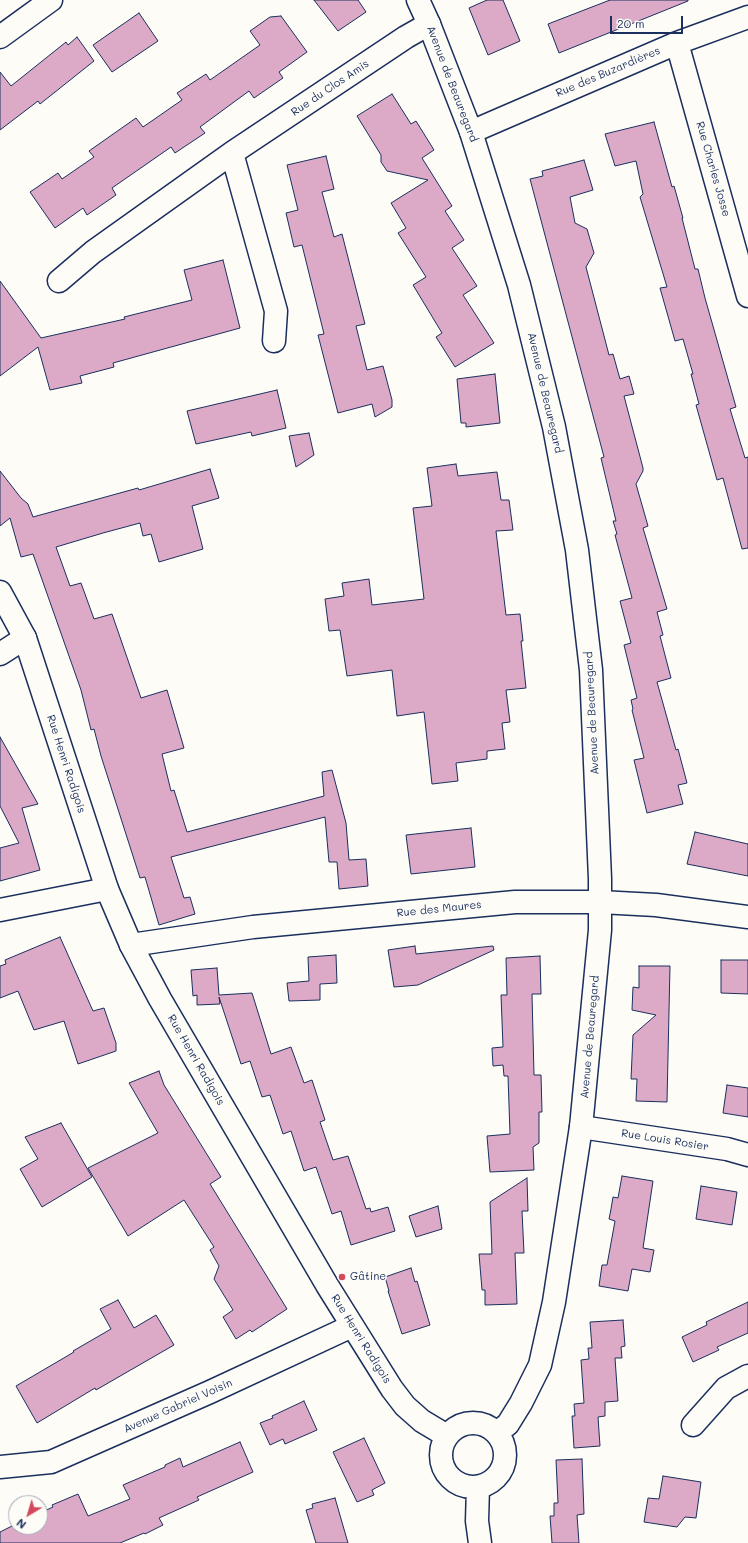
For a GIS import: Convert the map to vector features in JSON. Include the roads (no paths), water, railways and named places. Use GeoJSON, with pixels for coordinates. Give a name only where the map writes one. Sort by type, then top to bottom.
{"type":"FeatureCollection","features":[{"type":"Feature","properties":{"kind":"street"},"geometry":{"type":"LineString","coordinates":[[0,37],[51,0]]}},
{"type":"Feature","properties":{"kind":"street","name":"Avenue de Beauregard"},"geometry":{"type":"LineString","coordinates":[[418,0],[429,24],[471,132],[519,285],[554,427],[577,550],[591,670],[600,880],[600,930],[581,1127],[554,1302],[540,1365],[521,1403],[508,1424],[497,1434]]}},
{"type":"Feature","properties":{"kind":"street","name":"Rue des Buzardières"},"geometry":{"type":"LineString","coordinates":[[471,132],[677,43],[748,17]]}},
{"type":"Feature","properties":{"kind":"street","name":"Rue du Clos Amis"},"geometry":{"type":"LineString","coordinates":[[59,281],[94,252],[232,153],[406,37],[429,24]]}},
{"type":"Feature","properties":{"kind":"street","name":"Rue Charles Josse"},"geometry":{"type":"LineString","coordinates":[[677,43],[744,270],[748,296]]}},
{"type":"Feature","properties":{"kind":"street"},"geometry":{"type":"LineString","coordinates":[[232,153],[276,311],[274,341]]}},
{"type":"Feature","properties":{"kind":"street","name":"Rue Henri Radigois"},"geometry":{"type":"LineString","coordinates":[[0,592],[25,638],[107,889],[131,945],[160,999],[352,1326],[392,1389],[405,1406],[422,1421],[447,1436]]}},
{"type":"Feature","properties":{"kind":"street"},"geometry":{"type":"LineString","coordinates":[[0,654],[25,638]]}},
{"type":"Feature","properties":{"kind":"street"},"geometry":{"type":"LineString","coordinates":[[0,910],[107,889]]}},
{"type":"Feature","properties":{"kind":"street","name":"Rue des Maures"},"geometry":{"type":"LineString","coordinates":[[131,945],[253,927],[515,902],[600,902],[656,905],[748,917]]}},
{"type":"Feature","properties":{"kind":"street","name":"Rue Louis Rosier"},"geometry":{"type":"LineString","coordinates":[[581,1127],[727,1149],[748,1155]]}},
{"type":"Feature","properties":{"kind":"street","name":"Avenue Gabriel Voisin"},"geometry":{"type":"LineString","coordinates":[[0,1467],[51,1462],[210,1392],[352,1326]]}},
{"type":"Feature","properties":{"kind":"street"},"geometry":{"type":"LineString","coordinates":[[693,1425],[726,1388],[748,1376]]}},
{"type":"Feature","properties":{"kind":"street"},"geometry":{"type":"LineString","coordinates":[[472,1423],[481,1424],[490,1427],[497,1434],[503,1443],[506,1454],[504,1466],[498,1476],[489,1484],[478,1487],[468,1487],[451,1479],[445,1472],[441,1453],[447,1436],[454,1429],[462,1425],[472,1423]]}},
{"type":"Feature","properties":{"kind":"street"},"geometry":{"type":"LineString","coordinates":[[478,1487],[477,1521],[480,1543]]}},
{"type":"Feature","properties":{"kind":"place","name":"Gâtine"},"geometry":{"type":"Point","coordinates":[342,1277]}}]}
